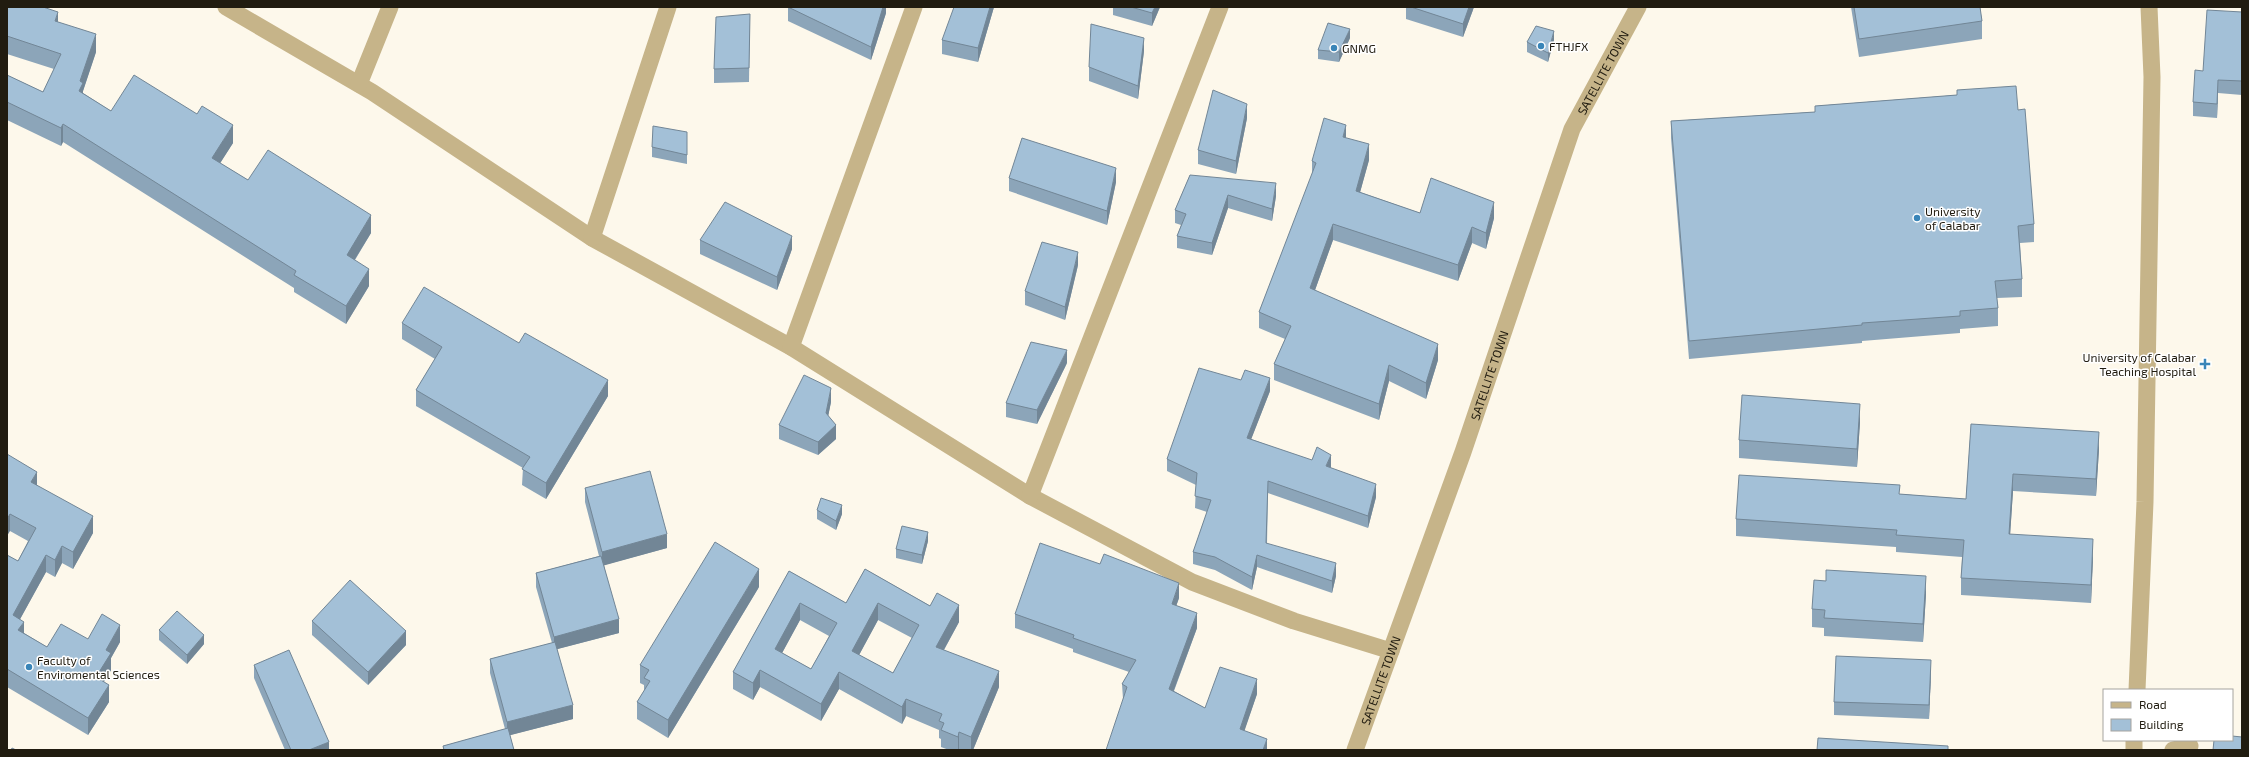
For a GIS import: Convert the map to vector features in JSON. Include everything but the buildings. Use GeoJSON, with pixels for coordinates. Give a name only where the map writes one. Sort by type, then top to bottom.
{"type":"FeatureCollection","features":[{"type":"Feature","properties":{"kind":"street"},"geometry":{"type":"LineString","coordinates":[[226,7],[359,84],[592,238],[791,347],[1030,496],[1192,582],[1294,621],[1391,651]]}},
{"type":"Feature","properties":{"kind":"street"},"geometry":{"type":"LineString","coordinates":[[359,84],[390,7]]}},
{"type":"Feature","properties":{"kind":"street"},"geometry":{"type":"LineString","coordinates":[[592,238],[668,7]]}},
{"type":"Feature","properties":{"kind":"street"},"geometry":{"type":"LineString","coordinates":[[791,347],[914,7]]}},
{"type":"Feature","properties":{"kind":"street"},"geometry":{"type":"LineString","coordinates":[[1030,496],[1220,7]]}},
{"type":"Feature","properties":{"kind":"street","name":"SATELLITE TOWN"},"geometry":{"type":"LineString","coordinates":[[1355,750],[1463,452],[1572,129],[1638,7]]}},
{"type":"Feature","properties":{"kind":"street"},"geometry":{"type":"LineString","coordinates":[[2137,689],[2145,502],[2152,77],[2149,7]]}},
{"type":"Feature","properties":{"kind":"street"},"geometry":{"type":"LineString","coordinates":[[2173,750],[2190,746]]}},
{"type":"Feature","properties":{"kind":"place","name":"FTHJFX"},"geometry":{"type":"Point","coordinates":[1541,46]}},
{"type":"Feature","properties":{"kind":"place","name":"GNMG"},"geometry":{"type":"Point","coordinates":[1334,48]}},
{"type":"Feature","properties":{"kind":"place","name":"University of Calabar"},"geometry":{"type":"Point","coordinates":[1917,218]}},
{"type":"Feature","properties":{"kind":"place","name":"University of Calabar Teaching Hospital"},"geometry":{"type":"Point","coordinates":[2205,364]}},
{"type":"Feature","properties":{"kind":"place","name":"Faculty of Enviromental Sciences"},"geometry":{"type":"Point","coordinates":[29,667]}}]}
